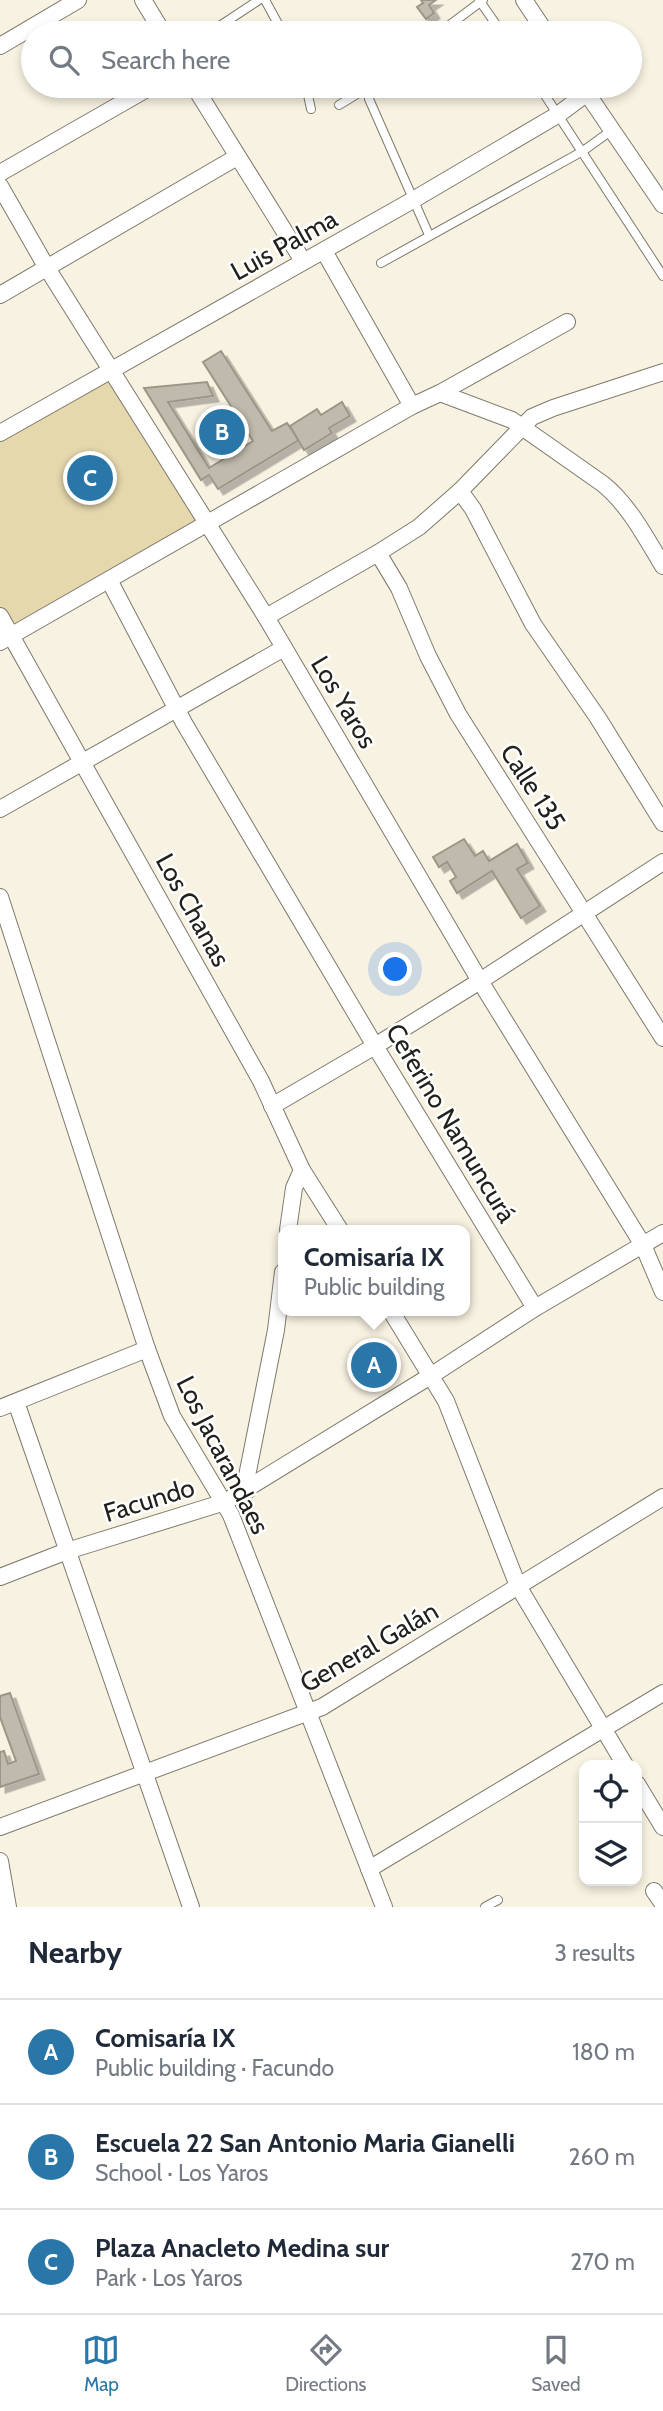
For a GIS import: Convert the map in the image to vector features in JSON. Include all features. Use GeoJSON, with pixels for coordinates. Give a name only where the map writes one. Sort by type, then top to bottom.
{"type":"FeatureCollection","features":[{"type":"Feature","properties":{"kind":"street"},"geometry":{"type":"LineString","coordinates":[[42,21],[78,0]]}},
{"type":"Feature","properties":{"kind":"street"},"geometry":{"type":"LineString","coordinates":[[143,0],[156,21]]}},
{"type":"Feature","properties":{"kind":"street"},"geometry":{"type":"LineString","coordinates":[[524,0],[538,21]]}},
{"type":"Feature","properties":{"kind":"street"},"geometry":{"type":"LineString","coordinates":[[0,46],[21,34]]}},
{"type":"Feature","properties":{"kind":"street"},"geometry":{"type":"LineString","coordinates":[[0,173],[131,98]]}},
{"type":"Feature","properties":{"kind":"street"},"geometry":{"type":"LineString","coordinates":[[201,98],[303,261]]}},
{"type":"Feature","properties":{"kind":"street","name":"Luis Palma"},"geometry":{"type":"LineString","coordinates":[[0,433],[413,200],[559,114],[576,98]]}},
{"type":"Feature","properties":{"kind":"street"},"geometry":{"type":"LineString","coordinates":[[591,98],[663,205]]}},
{"type":"Feature","properties":{"kind":"street"},"geometry":{"type":"LineString","coordinates":[[0,295],[237,157]]}},
{"type":"Feature","properties":{"kind":"street","name":"Los Yaros"},"geometry":{"type":"LineString","coordinates":[[0,186],[47,268],[266,617],[480,981],[643,1245],[663,1292]]}},
{"type":"Feature","properties":{"kind":"street"},"geometry":{"type":"LineString","coordinates":[[324,251],[412,406]]}},
{"type":"Feature","properties":{"kind":"street"},"geometry":{"type":"LineString","coordinates":[[5,639],[412,406],[567,322]]}},
{"type":"Feature","properties":{"kind":"street"},"geometry":{"type":"LineString","coordinates":[[266,617],[379,553],[419,527],[460,491],[532,417],[663,372]]}},
{"type":"Feature","properties":{"kind":"street"},"geometry":{"type":"LineString","coordinates":[[440,393],[522,425],[617,495],[663,566]]}},
{"type":"Feature","properties":{"kind":"street"},"geometry":{"type":"LineString","coordinates":[[460,491],[473,509],[533,624],[598,718],[663,823]]}},
{"type":"Feature","properties":{"kind":"street","name":"Calle 135"},"geometry":{"type":"LineString","coordinates":[[379,553],[400,588],[428,656],[458,714],[663,1038]]}},
{"type":"Feature","properties":{"kind":"street","name":"Ceferino Namuncurá"},"geometry":{"type":"LineString","coordinates":[[109,580],[177,709],[375,1046],[535,1308]]}},
{"type":"Feature","properties":{"kind":"street","name":"Los Chanas"},"geometry":{"type":"LineString","coordinates":[[0,616],[5,639],[82,762],[261,1081],[302,1170],[337,1225]]}},
{"type":"Feature","properties":{"kind":"street"},"geometry":{"type":"LineString","coordinates":[[0,809],[284,648]]}},
{"type":"Feature","properties":{"kind":"street"},"geometry":{"type":"LineString","coordinates":[[272,1106],[480,981],[663,862]]}},
{"type":"Feature","properties":{"kind":"street","name":"Los Jacarandaes"},"geometry":{"type":"LineString","coordinates":[[0,897],[147,1349],[172,1416],[225,1502],[384,1907]]}},
{"type":"Feature","properties":{"kind":"street"},"geometry":{"type":"LineString","coordinates":[[289,1225],[294,1188],[302,1170]]}},
{"type":"Feature","properties":{"kind":"street","name":"Facundo"},"geometry":{"type":"LineString","coordinates":[[0,1577],[67,1551],[225,1502],[432,1375],[535,1308],[663,1233]]}},
{"type":"Feature","properties":{"kind":"street"},"geometry":{"type":"LineString","coordinates":[[248,1490],[247,1476],[278,1308]]}},
{"type":"Feature","properties":{"kind":"street"},"geometry":{"type":"LineString","coordinates":[[394,1316],[446,1401],[518,1586],[622,1760]]}},
{"type":"Feature","properties":{"kind":"street"},"geometry":{"type":"LineString","coordinates":[[147,1349],[5,1402],[67,1551],[191,1907]]}},
{"type":"Feature","properties":{"kind":"street","name":"General Galán"},"geometry":{"type":"LineString","coordinates":[[0,1827],[334,1700],[663,1497]]}},
{"type":"Feature","properties":{"kind":"street"},"geometry":{"type":"LineString","coordinates":[[369,1869],[663,1693]]}},
{"type":"Feature","properties":{"kind":"street"},"geometry":{"type":"LineString","coordinates":[[642,1792],[663,1827]]}},
{"type":"Feature","properties":{"kind":"street"},"geometry":{"type":"LineString","coordinates":[[0,1861],[8,1907]]}},
{"type":"Feature","properties":{"kind":"lane"},"geometry":{"type":"LineString","coordinates":[[227,21],[259,0]]}},
{"type":"Feature","properties":{"kind":"lane"},"geometry":{"type":"LineString","coordinates":[[265,0],[276,21]]}},
{"type":"Feature","properties":{"kind":"lane"},"geometry":{"type":"LineString","coordinates":[[455,21],[481,1],[494,21]]}},
{"type":"Feature","properties":{"kind":"lane"},"geometry":{"type":"LineString","coordinates":[[309,98],[311,109]]}},
{"type":"Feature","properties":{"kind":"lane"},"geometry":{"type":"LineString","coordinates":[[339,105],[351,98]]}},
{"type":"Feature","properties":{"kind":"lane"},"geometry":{"type":"LineString","coordinates":[[369,98],[429,235]]}},
{"type":"Feature","properties":{"kind":"lane"},"geometry":{"type":"LineString","coordinates":[[548,98],[663,276]]}},
{"type":"Feature","properties":{"kind":"lane"},"geometry":{"type":"LineString","coordinates":[[381,263],[583,151],[613,130]]}},
{"type":"Feature","properties":{"kind":"lane"},"geometry":{"type":"LineString","coordinates":[[485,1907],[498,1900]]}},
{"type":"Feature","properties":{"kind":"shaded area"},"geometry":{"type":"Polygon","coordinates":[[[112,370],[208,523],[11,636],[0,616],[0,433],[112,370]]]}},
{"type":"Feature","properties":{"kind":"building"},"geometry":{"type":"Polygon","coordinates":[[[421,0],[436,0],[429,5],[434,13],[426,19],[417,7],[423,3],[421,0]]]}},
{"type":"Feature","properties":{"kind":"building"},"geometry":{"type":"Polygon","coordinates":[[[221,351],[272,431],[287,423],[299,440],[218,489],[209,475],[201,480],[144,388],[207,382],[213,396],[168,402],[209,468],[253,441],[203,362],[221,351]]]}},
{"type":"Feature","properties":{"kind":"building"},"geometry":{"type":"Polygon","coordinates":[[[342,402],[350,416],[329,428],[332,433],[304,450],[290,426],[317,409],[321,415],[342,402]]]}},
{"type":"Feature","properties":{"kind":"building"},"geometry":{"type":"Polygon","coordinates":[[[464,839],[475,856],[483,851],[489,861],[517,844],[528,863],[517,869],[540,906],[521,918],[492,871],[457,893],[450,881],[456,877],[447,862],[439,867],[433,857],[464,839]]]}},
{"type":"Feature","properties":{"kind":"building"},"geometry":{"type":"Polygon","coordinates":[[[10,1693],[39,1774],[0,1787],[0,1752],[4,1751],[8,1764],[16,1761],[0,1717],[0,1696],[10,1693]]]}},
{"type":"Feature","properties":{"kind":"place","name":"Escuela 22 San Antonio Maria Gianelli"},"geometry":{"type":"Point","coordinates":[222,432]}},
{"type":"Feature","properties":{"kind":"place","name":"Plaza Anacleto Medina sur"},"geometry":{"type":"Point","coordinates":[90,478]}},
{"type":"Feature","properties":{"kind":"place","name":"Comisaría IX"},"geometry":{"type":"Point","coordinates":[374,1365]}}]}
